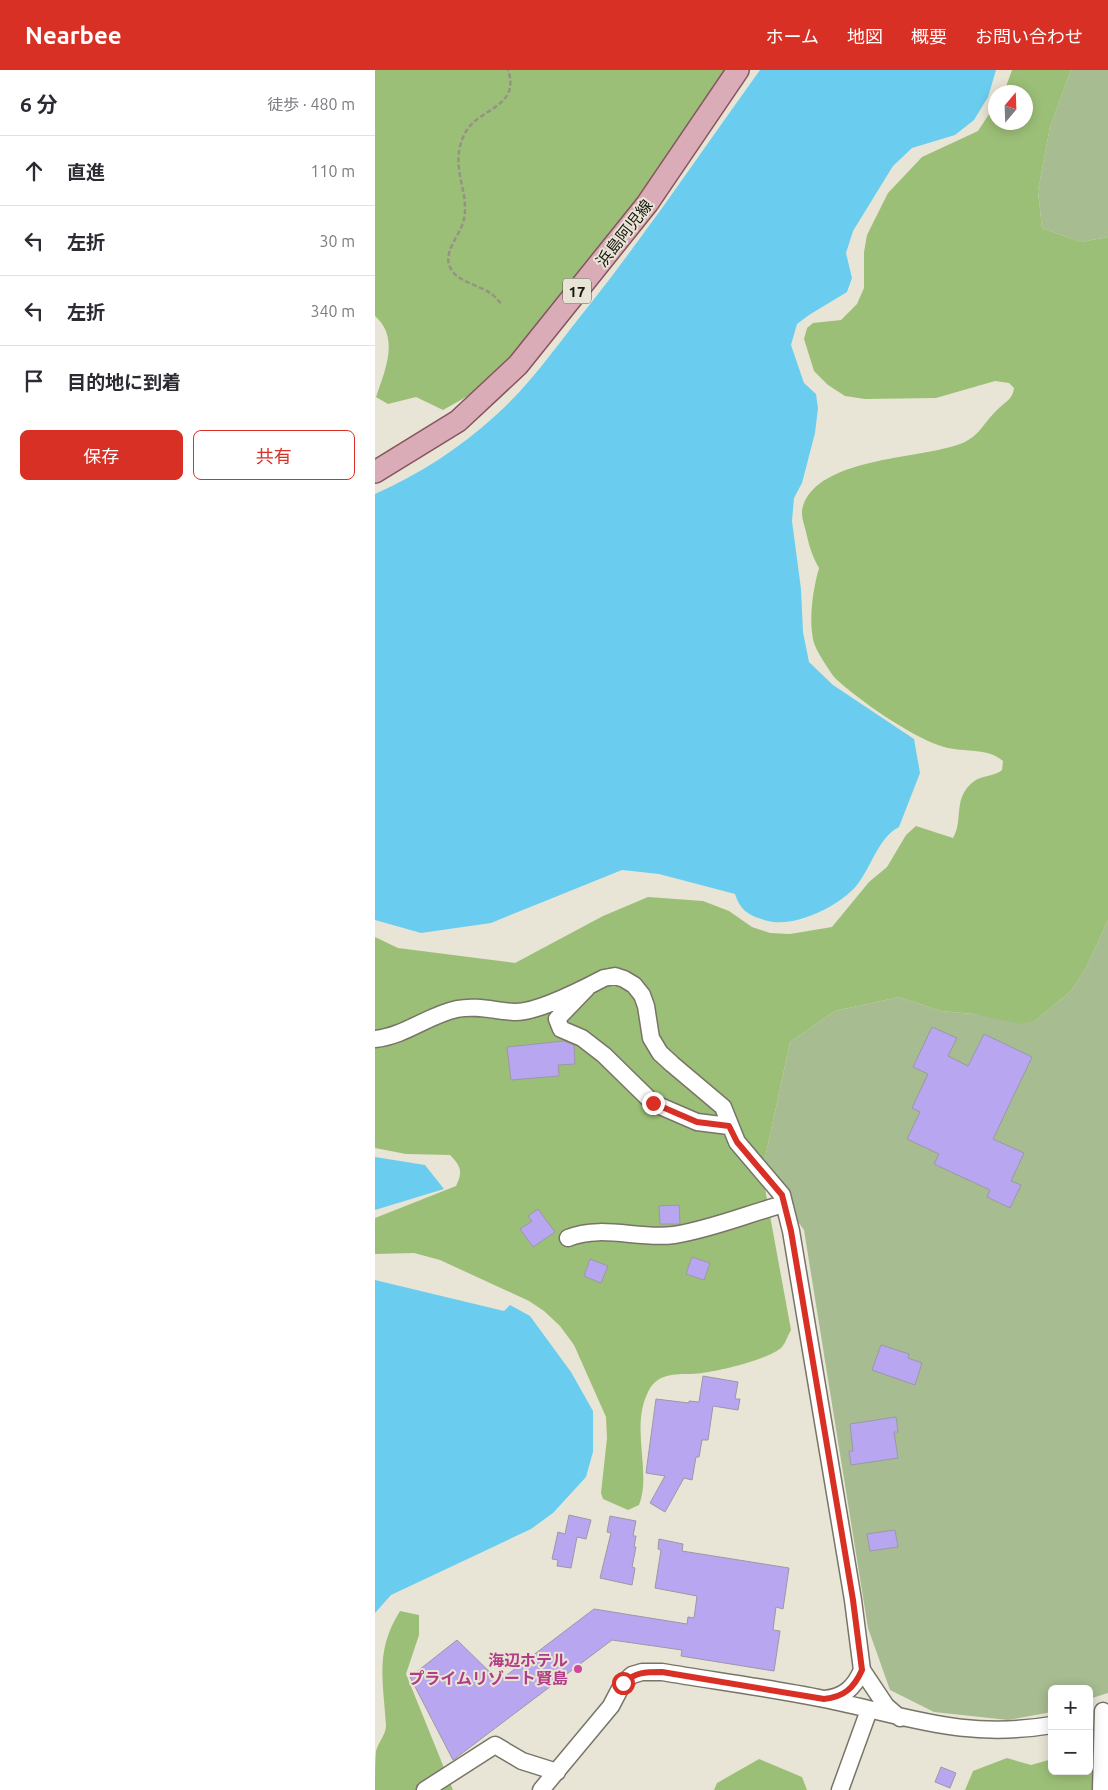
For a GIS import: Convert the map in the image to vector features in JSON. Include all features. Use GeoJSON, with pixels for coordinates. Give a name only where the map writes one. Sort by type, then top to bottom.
{"type":"FeatureCollection","features":[{"type":"Feature","properties":{"kind":"main road","name":"浜島阿児線"},"geometry":{"type":"LineString","coordinates":[[375,472],[458,421],[518,365],[647,204],[738,70]]}},
{"type":"Feature","properties":{"kind":"street"},"geometry":{"type":"LineString","coordinates":[[375,1039],[404,1032],[426,1019],[446,1012],[474,1007],[516,1012],[533,1009],[604,978],[615,976],[634,985],[646,1006],[651,1038],[660,1053],[723,1107],[737,1142],[782,1195],[791,1231],[853,1600],[862,1670],[886,1706],[900,1718]]}},
{"type":"Feature","properties":{"kind":"street"},"geometry":{"type":"LineString","coordinates":[[588,986],[557,1019],[561,1029],[582,1038],[604,1055],[653,1103],[697,1122],[729,1126]]}},
{"type":"Feature","properties":{"kind":"street"},"geometry":{"type":"LineString","coordinates":[[568,1238],[580,1233],[597,1232],[649,1236],[673,1235],[717,1225],[784,1204]]}},
{"type":"Feature","properties":{"kind":"street"},"geometry":{"type":"LineString","coordinates":[[824,1699],[835,1698],[849,1690],[862,1670]]}},
{"type":"Feature","properties":{"kind":"street"},"geometry":{"type":"LineString","coordinates":[[541,1790],[611,1706],[623,1683],[632,1676],[642,1672],[662,1672],[824,1699],[900,1718],[965,1730],[1010,1730],[1048,1725]]}},
{"type":"Feature","properties":{"kind":"street"},"geometry":{"type":"LineString","coordinates":[[840,1790],[869,1710]]}},
{"type":"Feature","properties":{"kind":"street"},"geometry":{"type":"LineString","coordinates":[[1100,1712],[1101,1790]]}},
{"type":"Feature","properties":{"kind":"street"},"geometry":{"type":"LineString","coordinates":[[425,1790],[495,1745],[522,1761],[557,1772]]}},
{"type":"Feature","properties":{"kind":"path"},"geometry":{"type":"LineString","coordinates":[[501,303],[490,292],[455,274],[448,261],[449,252],[464,219],[458,172],[459,149],[469,126],[503,102],[511,86],[508,70]]}},
{"type":"Feature","properties":{"kind":"green space"},"geometry":{"type":"Polygon","coordinates":[[[375,70],[742,70],[569,312],[475,392],[443,410],[416,397],[388,404],[376,397],[386,365],[389,344],[383,325],[375,316],[375,70]]]}},
{"type":"Feature","properties":{"kind":"green space"},"geometry":{"type":"Polygon","coordinates":[[[1012,70],[1071,70],[1050,127],[1038,191],[1042,228],[1081,242],[1108,237],[1108,920],[1086,968],[1071,991],[1036,1020],[1020,1024],[974,1014],[941,1011],[899,997],[835,1011],[790,1042],[762,1172],[791,1330],[782,1347],[767,1356],[720,1370],[672,1375],[658,1380],[653,1385],[648,1392],[643,1406],[641,1420],[642,1492],[639,1505],[628,1510],[603,1499],[601,1493],[607,1438],[606,1417],[574,1345],[560,1326],[544,1311],[529,1301],[440,1260],[414,1253],[375,1254],[375,1218],[456,1186],[460,1177],[460,1169],[450,1155],[406,1154],[375,1148],[375,937],[398,948],[515,963],[603,916],[648,897],[703,901],[729,911],[752,927],[770,933],[790,934],[832,927],[869,882],[887,867],[906,835],[916,826],[953,838],[958,824],[960,802],[963,795],[976,780],[1002,770],[1003,761],[989,753],[947,748],[926,740],[871,707],[836,679],[818,651],[812,634],[812,605],[819,568],[810,546],[802,509],[813,490],[828,478],[848,469],[939,450],[970,439],[1010,398],[1014,388],[1009,383],[995,381],[936,398],[865,399],[845,396],[828,385],[814,371],[804,339],[807,328],[813,323],[841,320],[857,304],[864,288],[864,252],[867,235],[888,193],[922,157],[978,131],[988,116],[988,130],[1033,130],[1033,85],[1007,85],[1012,70]]]}},
{"type":"Feature","properties":{"kind":"green space"},"geometry":{"type":"Polygon","coordinates":[[[1071,70],[1108,70],[1108,237],[1081,242],[1042,228],[1038,191],[1050,127],[1071,70]]]}},
{"type":"Feature","properties":{"kind":"green space"},"geometry":{"type":"Polygon","coordinates":[[[1108,920],[1108,1693],[1093,1698],[1093,1685],[1048,1685],[1048,1713],[1008,1720],[934,1712],[890,1690],[868,1628],[804,1230],[762,1172],[790,1042],[835,1011],[899,997],[941,1011],[1036,1020],[1071,991],[1086,968],[1108,920]]]}},
{"type":"Feature","properties":{"kind":"green space"},"geometry":{"type":"Polygon","coordinates":[[[400,1611],[419,1615],[419,1635],[406,1674],[453,1790],[375,1790],[376,1751],[386,1726],[383,1679],[384,1652],[392,1625],[400,1611]]]}},
{"type":"Feature","properties":{"kind":"green space"},"geometry":{"type":"Polygon","coordinates":[[[1108,1742],[1108,1790],[965,1790],[973,1771],[1007,1758],[1031,1765],[1048,1760],[1048,1775],[1093,1775],[1093,1746],[1108,1742]]]}},
{"type":"Feature","properties":{"kind":"green space"},"geometry":{"type":"Polygon","coordinates":[[[759,1759],[802,1777],[807,1790],[714,1790],[717,1783],[759,1759]]]}},
{"type":"Feature","properties":{"kind":"water"},"geometry":{"type":"Polygon","coordinates":[[[760,70],[996,70],[992,85],[988,85],[988,97],[974,120],[955,135],[912,148],[893,166],[853,231],[846,253],[852,278],[847,292],[797,324],[791,345],[804,383],[816,394],[818,408],[815,433],[802,483],[794,498],[792,521],[801,589],[803,632],[809,662],[833,685],[914,739],[920,773],[899,827],[880,845],[862,878],[849,893],[816,914],[791,921],[768,921],[751,915],[743,909],[735,894],[659,874],[622,870],[491,923],[421,933],[375,920],[375,494],[423,469],[453,450],[482,428],[521,390],[613,275],[760,70]]]}},
{"type":"Feature","properties":{"kind":"water"},"geometry":{"type":"Polygon","coordinates":[[[375,1157],[425,1165],[444,1189],[375,1210],[375,1157]]]}},
{"type":"Feature","properties":{"kind":"water"},"geometry":{"type":"Polygon","coordinates":[[[375,1280],[504,1311],[510,1305],[530,1316],[571,1372],[593,1411],[593,1452],[586,1477],[553,1513],[531,1529],[391,1595],[375,1613],[375,1280]]]}},
{"type":"Feature","properties":{"kind":"building"},"geometry":{"type":"Polygon","coordinates":[[[932,1027],[957,1038],[948,1056],[968,1066],[984,1034],[1032,1057],[993,1139],[1024,1153],[1011,1181],[1021,1185],[1010,1208],[987,1197],[990,1190],[934,1164],[939,1154],[907,1139],[920,1112],[912,1108],[928,1074],[913,1067],[932,1027]]]}},
{"type":"Feature","properties":{"kind":"building"},"geometry":{"type":"Polygon","coordinates":[[[564,1041],[574,1045],[575,1064],[558,1065],[559,1076],[511,1080],[507,1047],[564,1041]]]}},
{"type":"Feature","properties":{"kind":"building"},"geometry":{"type":"Polygon","coordinates":[[[679,1205],[680,1224],[660,1224],[659,1206],[679,1205]]]}},
{"type":"Feature","properties":{"kind":"building"},"geometry":{"type":"Polygon","coordinates":[[[538,1209],[555,1232],[533,1247],[520,1229],[532,1221],[528,1216],[538,1209]]]}},
{"type":"Feature","properties":{"kind":"building"},"geometry":{"type":"Polygon","coordinates":[[[692,1257],[710,1263],[704,1280],[686,1274],[692,1257]]]}},
{"type":"Feature","properties":{"kind":"building"},"geometry":{"type":"Polygon","coordinates":[[[590,1259],[608,1266],[601,1283],[584,1276],[590,1259]]]}},
{"type":"Feature","properties":{"kind":"building"},"geometry":{"type":"Polygon","coordinates":[[[881,1345],[909,1354],[908,1358],[922,1363],[915,1385],[872,1370],[881,1345]]]}},
{"type":"Feature","properties":{"kind":"building"},"geometry":{"type":"Polygon","coordinates":[[[703,1376],[738,1382],[735,1399],[740,1399],[738,1410],[713,1406],[708,1440],[702,1440],[699,1457],[696,1457],[692,1480],[684,1478],[665,1512],[650,1503],[665,1476],[646,1473],[656,1399],[689,1403],[689,1401],[699,1402],[703,1376]]]}},
{"type":"Feature","properties":{"kind":"building"},"geometry":{"type":"Polygon","coordinates":[[[896,1417],[898,1432],[894,1432],[898,1458],[851,1465],[849,1451],[853,1451],[850,1424],[896,1417]]]}},
{"type":"Feature","properties":{"kind":"building"},"geometry":{"type":"Polygon","coordinates":[[[569,1515],[591,1520],[586,1539],[577,1537],[571,1568],[557,1566],[558,1560],[552,1559],[558,1532],[565,1534],[569,1515]]]}},
{"type":"Feature","properties":{"kind":"building"},"geometry":{"type":"Polygon","coordinates":[[[610,1516],[636,1521],[633,1536],[636,1536],[634,1547],[636,1547],[632,1567],[635,1568],[632,1585],[600,1578],[611,1533],[607,1532],[610,1516]]]}},
{"type":"Feature","properties":{"kind":"building"},"geometry":{"type":"Polygon","coordinates":[[[895,1530],[898,1547],[870,1551],[867,1534],[895,1530]]]}},
{"type":"Feature","properties":{"kind":"building"},"geometry":{"type":"Polygon","coordinates":[[[659,1539],[683,1544],[682,1551],[789,1568],[783,1609],[776,1607],[773,1630],[780,1631],[774,1671],[681,1656],[682,1650],[612,1640],[453,1760],[410,1677],[457,1640],[499,1681],[594,1609],[687,1624],[688,1617],[694,1618],[697,1596],[655,1588],[661,1550],[658,1549],[659,1539]]]}},
{"type":"Feature","properties":{"kind":"building"},"geometry":{"type":"Polygon","coordinates":[[[941,1767],[956,1773],[950,1788],[935,1782],[941,1767]]]}},
{"type":"Feature","properties":{"kind":"place","name":"海辺ホテル プライムリゾート賢島"},"geometry":{"type":"Point","coordinates":[578,1669]}},
{"type":"Feature","properties":{"kind":"route"},"geometry":{"type":"LineString","coordinates":[[623,1683],[632,1676],[642,1672],[662,1672],[824,1699],[835,1698],[849,1690],[859,1678],[862,1670],[853,1600],[791,1231],[782,1195],[737,1142],[729,1126],[697,1122],[653,1103]]}}]}
